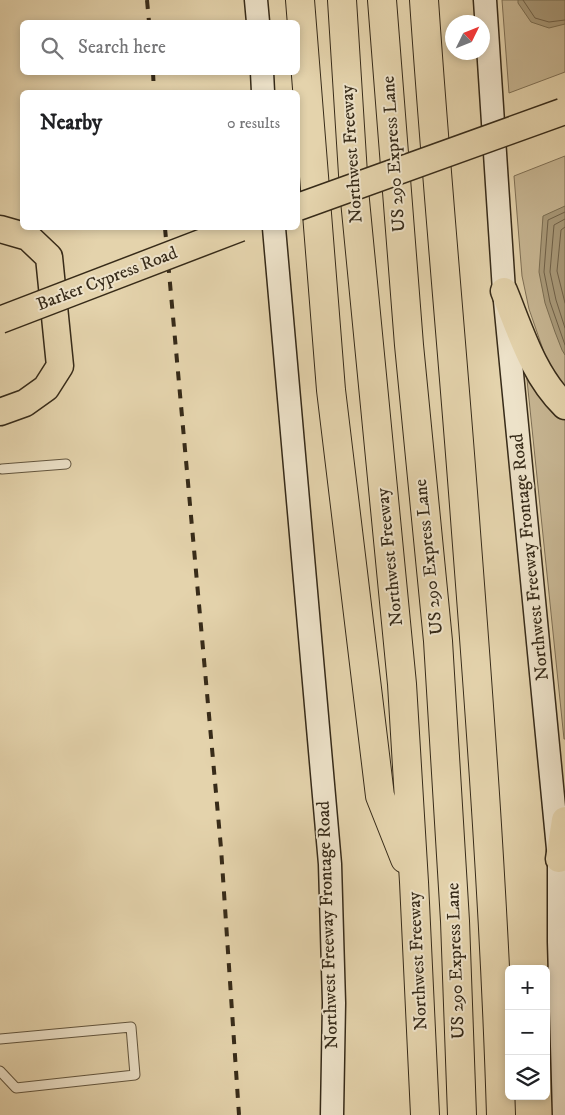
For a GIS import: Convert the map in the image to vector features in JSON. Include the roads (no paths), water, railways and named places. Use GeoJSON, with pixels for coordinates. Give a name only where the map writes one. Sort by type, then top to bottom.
{"type":"FeatureCollection","features":[{"type":"Feature","properties":{"kind":"highway"},"geometry":{"type":"LineString","coordinates":[[300,0],[331,390],[380,796],[414,882]]}},
{"type":"Feature","properties":{"kind":"highway","name":"Northwest Freeway"},"geometry":{"type":"LineString","coordinates":[[342,0],[354,190],[402,684],[425,1115]]}},
{"type":"Feature","properties":{"kind":"highway","name":"US 290 Express Lane"},"geometry":{"type":"LineString","coordinates":[[382,0],[409,345],[438,641],[455,921],[462,1115]]}},
{"type":"Feature","properties":{"kind":"highway"},"geometry":{"type":"LineString","coordinates":[[424,0],[478,690],[492,914],[501,1115]]}},
{"type":"Feature","properties":{"kind":"main road"},"geometry":{"type":"LineString","coordinates":[[256,0],[258,20]]}},
{"type":"Feature","properties":{"kind":"main road","name":"Northwest Freeway Frontage Road"},"geometry":{"type":"LineString","coordinates":[[485,0],[504,291],[559,859],[564,1115]]}},
{"type":"Feature","properties":{"kind":"main road"},"geometry":{"type":"LineString","coordinates":[[262,75],[263,90]]}},
{"type":"Feature","properties":{"kind":"main road"},"geometry":{"type":"LineString","coordinates":[[300,206],[564,111]]}},
{"type":"Feature","properties":{"kind":"main road"},"geometry":{"type":"LineString","coordinates":[[0,229],[28,237],[49,258],[60,366],[46,388],[26,403],[0,412]]}},
{"type":"Feature","properties":{"kind":"main road","name":"Barker Cypress Road"},"geometry":{"type":"LineString","coordinates":[[0,320],[236,230]]}},
{"type":"Feature","properties":{"kind":"main road","name":"Northwest Freeway Frontage Road"},"geometry":{"type":"LineString","coordinates":[[274,230],[330,864],[334,1003],[332,1115]]}},
{"type":"Feature","properties":{"kind":"main road"},"geometry":{"type":"LineString","coordinates":[[504,291],[540,374],[549,388],[565,406]]}},
{"type":"Feature","properties":{"kind":"main road"},"geometry":{"type":"LineString","coordinates":[[559,859],[565,820]]}},
{"type":"Feature","properties":{"kind":"lane"},"geometry":{"type":"LineString","coordinates":[[1,467],[66,464]]}},
{"type":"Feature","properties":{"kind":"lane"},"geometry":{"type":"LineString","coordinates":[[0,1040],[130,1027],[135,1075],[16,1088],[0,1071]]}},
{"type":"Feature","properties":{"kind":"water"},"geometry":{"type":"Polygon","coordinates":[[[518,0],[565,0],[565,24],[549,28],[531,22],[518,3],[518,0]]]}},
{"type":"Feature","properties":{"kind":"water"},"geometry":{"type":"Polygon","coordinates":[[[565,206],[565,355],[545,303],[539,272],[543,216],[565,206]]]}},
{"type":"Feature","properties":{"kind":"railway"},"geometry":{"type":"LineString","coordinates":[[147,0],[149,20]]}},
{"type":"Feature","properties":{"kind":"railway"},"geometry":{"type":"LineString","coordinates":[[153,75],[154,90]]}},
{"type":"Feature","properties":{"kind":"railway"},"geometry":{"type":"LineString","coordinates":[[165,230],[221,848],[239,1115]]}}]}
